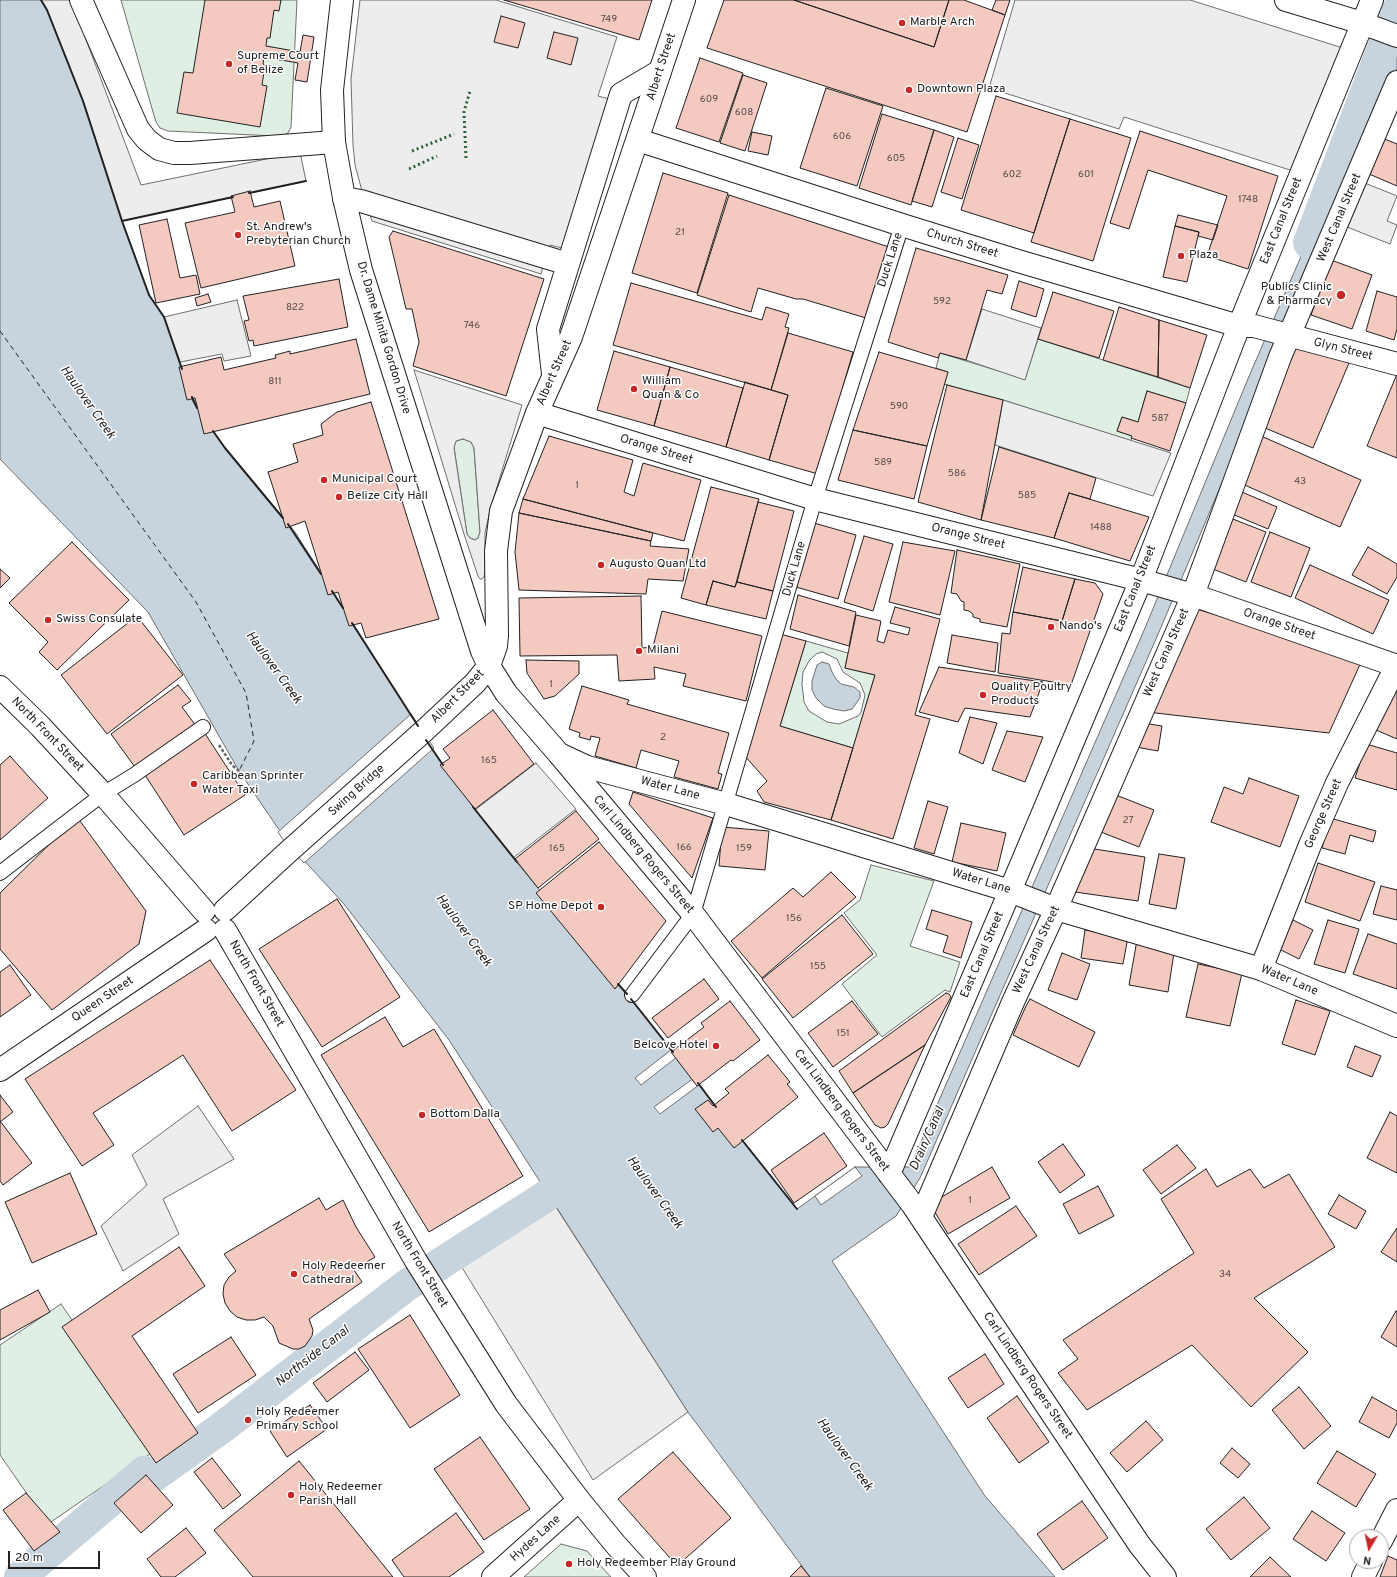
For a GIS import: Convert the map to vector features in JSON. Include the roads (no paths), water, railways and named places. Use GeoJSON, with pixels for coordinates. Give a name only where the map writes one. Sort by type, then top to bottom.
{"type":"FeatureCollection","features":[{"type":"Feature","properties":{"kind":"street"},"geometry":{"type":"LineString","coordinates":[[81,0],[138,129],[147,140],[159,149],[174,153],[190,153],[334,142]]}},
{"type":"Feature","properties":{"kind":"street","name":"Dr. Dame Minita Gordon Drive"},"geometry":{"type":"LineString","coordinates":[[342,0],[332,90],[334,142],[344,198],[361,270],[477,639],[489,666]]}},
{"type":"Feature","properties":{"kind":"street","name":"Albert Street"},"geometry":{"type":"LineString","coordinates":[[425,730],[475,684],[489,666],[496,646],[497,636],[496,551],[501,511],[537,413],[553,374],[571,337],[684,0]]}},
{"type":"Feature","properties":{"kind":"street"},"geometry":{"type":"LineString","coordinates":[[1286,0],[1383,31]]}},
{"type":"Feature","properties":{"kind":"street","name":"East Canal Street"},"geometry":{"type":"LineString","coordinates":[[891,1178],[900,1151],[1034,900],[1168,588],[1246,326],[1383,31],[1372,0]]}},
{"type":"Feature","properties":{"kind":"street"},"geometry":{"type":"LineString","coordinates":[[553,374],[548,329],[622,94],[660,71]]}},
{"type":"Feature","properties":{"kind":"street","name":"West Canal Street"},"geometry":{"type":"LineString","coordinates":[[916,1211],[1014,1002],[1034,900],[1168,588],[1280,357],[1282,334],[1397,82]]}},
{"type":"Feature","properties":{"kind":"street","name":"Church Street"},"geometry":{"type":"LineString","coordinates":[[638,140],[902,225],[1246,326],[1282,334]]}},
{"type":"Feature","properties":{"kind":"street"},"geometry":{"type":"LineString","coordinates":[[344,198],[361,201],[568,264]]}},
{"type":"Feature","properties":{"kind":"street","name":"Glyn Street"},"geometry":{"type":"LineString","coordinates":[[1282,334],[1397,364]]}},
{"type":"Feature","properties":{"kind":"street","name":"Orange Street"},"geometry":{"type":"LineString","coordinates":[[537,413],[815,499],[1168,588],[1397,666]]}},
{"type":"Feature","properties":{"kind":"street","name":"Carl Lindberg Rogers Street"},"geometry":{"type":"LineString","coordinates":[[489,666],[506,693],[693,914],[916,1211],[1139,1544],[1165,1577]]}},
{"type":"Feature","properties":{"kind":"street","name":"George Street"},"geometry":{"type":"LineString","coordinates":[[1261,969],[1313,838],[1337,783],[1397,666]]}},
{"type":"Feature","properties":{"kind":"street","name":"North Front Street"},"geometry":{"type":"LineString","coordinates":[[0,687],[40,726],[103,794],[215,920],[416,1261],[506,1404],[616,1546],[645,1577]]}},
{"type":"Feature","properties":{"kind":"street","name":"Swing Bridge"},"geometry":{"type":"LineString","coordinates":[[288,852],[425,730]]}},
{"type":"Feature","properties":{"kind":"street","name":"Water Lane"},"geometry":{"type":"LineString","coordinates":[[559,754],[587,767],[726,804],[1261,969],[1397,1026]]}},
{"type":"Feature","properties":{"kind":"street","name":"Queen Street"},"geometry":{"type":"LineString","coordinates":[[0,1070],[215,920],[288,852]]}},
{"type":"Feature","properties":{"kind":"street","name":"Hydes Lane"},"geometry":{"type":"LineString","coordinates":[[493,1577],[580,1500]]}},
{"type":"Feature","properties":{"kind":"street"},"geometry":{"type":"LineString","coordinates":[[1387,1529],[1397,1510]]}},
{"type":"Feature","properties":{"kind":"lane","name":"Duck Lane"},"geometry":{"type":"LineString","coordinates":[[693,914],[815,499],[902,225]]}},
{"type":"Feature","properties":{"kind":"lane"},"geometry":{"type":"LineString","coordinates":[[0,873],[103,794],[203,727]]}},
{"type":"Feature","properties":{"kind":"lane"},"geometry":{"type":"LineString","coordinates":[[632,995],[693,914]]}},
{"type":"Feature","properties":{"kind":"water"},"geometry":{"type":"Polygon","coordinates":[[[0,0],[41,0],[47,10],[83,101],[122,221],[149,295],[164,317],[193,402],[225,448],[295,532],[438,758],[475,810],[629,997],[797,1209],[855,1167],[910,1167],[1145,628],[1250,374],[1397,35],[1397,68],[1159,632],[920,1178],[896,1216],[832,1261],[985,1496],[1055,1577],[810,1577],[688,1412],[449,1040],[344,904],[288,843],[239,771],[148,612],[0,459],[0,0]]]}},
{"type":"Feature","properties":{"kind":"water"},"geometry":{"type":"Polygon","coordinates":[[[822,662],[829,664],[836,679],[841,684],[854,687],[860,692],[860,698],[852,709],[844,711],[833,709],[824,706],[816,698],[812,690],[812,681],[817,665],[822,662]]]}},
{"type":"Feature","properties":{"kind":"waterway"},"geometry":{"type":"LineString","coordinates":[[1309,243],[1397,11]]}},
{"type":"Feature","properties":{"kind":"waterway","name":"Northside Canal"},"geometry":{"type":"LineString","coordinates":[[20,1577],[144,1472],[154,1476],[220,1429],[407,1285],[584,1172]]}},
{"type":"Feature","properties":{"kind":"place","name":"Marble Arch"},"geometry":{"type":"Point","coordinates":[902,23]}},
{"type":"Feature","properties":{"kind":"place","name":"Supreme Court of Belize"},"geometry":{"type":"Point","coordinates":[229,64]}},
{"type":"Feature","properties":{"kind":"place","name":"Downtown Plaza"},"geometry":{"type":"Point","coordinates":[909,90]}},
{"type":"Feature","properties":{"kind":"place","name":"St. Andrew's Prebyterian Church"},"geometry":{"type":"Point","coordinates":[238,235]}},
{"type":"Feature","properties":{"kind":"place","name":"Plaza"},"geometry":{"type":"Point","coordinates":[1181,256]}},
{"type":"Feature","properties":{"kind":"place","name":"Publics Clinic & Pharmacy"},"geometry":{"type":"Point","coordinates":[1341,295]}},
{"type":"Feature","properties":{"kind":"place","name":"William Quan & Co"},"geometry":{"type":"Point","coordinates":[634,389]}},
{"type":"Feature","properties":{"kind":"place","name":"Municipal Court"},"geometry":{"type":"Point","coordinates":[324,480]}},
{"type":"Feature","properties":{"kind":"place","name":"Belize City Hall"},"geometry":{"type":"Point","coordinates":[339,497]}},
{"type":"Feature","properties":{"kind":"place","name":"Augusto Quan Ltd"},"geometry":{"type":"Point","coordinates":[601,565]}},
{"type":"Feature","properties":{"kind":"place","name":"Swiss Consulate"},"geometry":{"type":"Point","coordinates":[48,620]}},
{"type":"Feature","properties":{"kind":"place","name":"Nando's"},"geometry":{"type":"Point","coordinates":[1051,627]}},
{"type":"Feature","properties":{"kind":"place","name":"Milani"},"geometry":{"type":"Point","coordinates":[639,651]}},
{"type":"Feature","properties":{"kind":"place","name":"Quality Poultry Products"},"geometry":{"type":"Point","coordinates":[983,695]}},
{"type":"Feature","properties":{"kind":"place","name":"Caribbean Sprinter Water Taxi"},"geometry":{"type":"Point","coordinates":[194,784]}},
{"type":"Feature","properties":{"kind":"place","name":"SP Home Depot"},"geometry":{"type":"Point","coordinates":[601,907]}},
{"type":"Feature","properties":{"kind":"place","name":"Belcove Hotel"},"geometry":{"type":"Point","coordinates":[716,1046]}},
{"type":"Feature","properties":{"kind":"place","name":"Bottom Dalla"},"geometry":{"type":"Point","coordinates":[422,1115]}},
{"type":"Feature","properties":{"kind":"place","name":"Holy Redeemer Cathedral"},"geometry":{"type":"Point","coordinates":[294,1274]}},
{"type":"Feature","properties":{"kind":"place","name":"Holy Redeemer Primary School"},"geometry":{"type":"Point","coordinates":[248,1420]}},
{"type":"Feature","properties":{"kind":"place","name":"Holy Redeemer Parish Hall"},"geometry":{"type":"Point","coordinates":[291,1495]}},
{"type":"Feature","properties":{"kind":"place","name":"Holy Redeember Play Ground"},"geometry":{"type":"Point","coordinates":[569,1564]}},
{"type":"Feature","properties":{"kind":"water label","name":"Haulover Creek"},"geometry":{"type":"Point","coordinates":[87,403]}},
{"type":"Feature","properties":{"kind":"water label","name":"Haulover Creek"},"geometry":{"type":"Point","coordinates":[273,668]}},
{"type":"Feature","properties":{"kind":"water label","name":"Haulover Creek"},"geometry":{"type":"Point","coordinates":[463,931]}},
{"type":"Feature","properties":{"kind":"water label","name":"Drain/Canal"},"geometry":{"type":"Point","coordinates":[928,1139]}},
{"type":"Feature","properties":{"kind":"water label","name":"Haulover Creek"},"geometry":{"type":"Point","coordinates":[654,1193]}},
{"type":"Feature","properties":{"kind":"water label","name":"Haulover Creek"},"geometry":{"type":"Point","coordinates":[844,1455]}}]}
